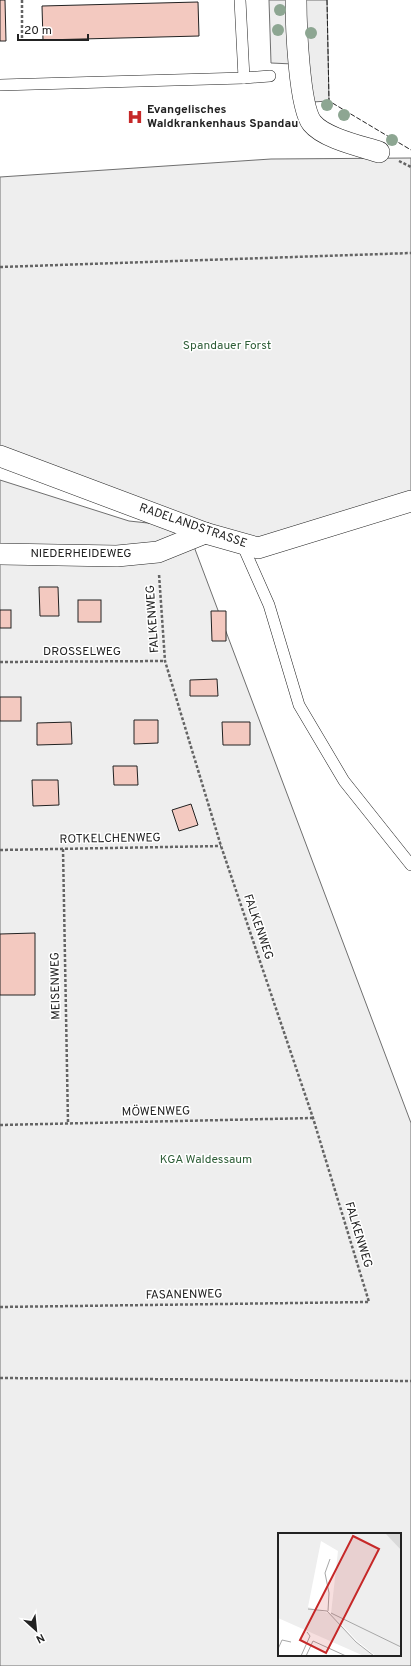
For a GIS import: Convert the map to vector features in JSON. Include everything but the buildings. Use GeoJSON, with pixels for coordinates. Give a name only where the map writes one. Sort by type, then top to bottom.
{"type":"FeatureCollection","features":[{"type":"Feature","properties":{"kind":"street"},"geometry":{"type":"LineString","coordinates":[[296,0],[296,32],[305,111],[312,123],[324,133],[387,155]]}},
{"type":"Feature","properties":{"kind":"street","name":"RADELANDSTRASSE"},"geometry":{"type":"LineString","coordinates":[[0,456],[205,532],[258,548],[411,501]]}},
{"type":"Feature","properties":{"kind":"street","name":"NIEDERHEIDEWEG"},"geometry":{"type":"LineString","coordinates":[[0,554],[117,556],[158,552],[205,532]]}},
{"type":"Feature","properties":{"kind":"lane"},"geometry":{"type":"LineString","coordinates":[[240,0],[244,78]]}},
{"type":"Feature","properties":{"kind":"lane"},"geometry":{"type":"LineString","coordinates":[[0,85],[270,76]]}},
{"type":"Feature","properties":{"kind":"lane"},"geometry":{"type":"LineString","coordinates":[[242,544],[269,605],[299,706],[344,781],[411,865]]}},
{"type":"Feature","properties":{"kind":"path"},"geometry":{"type":"LineString","coordinates":[[22,0],[22,41]]}},
{"type":"Feature","properties":{"kind":"path"},"geometry":{"type":"LineString","coordinates":[[387,155],[411,167]]}},
{"type":"Feature","properties":{"kind":"path"},"geometry":{"type":"LineString","coordinates":[[0,267],[411,253]]}},
{"type":"Feature","properties":{"kind":"path","name":"FALKENWEG"},"geometry":{"type":"LineString","coordinates":[[158,552],[165,661],[221,846],[313,1118],[369,1302]]}},
{"type":"Feature","properties":{"kind":"path","name":"DROSSELWEG"},"geometry":{"type":"LineString","coordinates":[[0,662],[165,661]]}},
{"type":"Feature","properties":{"kind":"path","name":"ROTKELCHENWEG"},"geometry":{"type":"LineString","coordinates":[[0,850],[221,846]]}},
{"type":"Feature","properties":{"kind":"path","name":"MEISENWEG"},"geometry":{"type":"LineString","coordinates":[[63,849],[68,1124]]}},
{"type":"Feature","properties":{"kind":"path","name":"MÖWENWEG"},"geometry":{"type":"LineString","coordinates":[[0,1125],[313,1118]]}},
{"type":"Feature","properties":{"kind":"path","name":"FASANENWEG"},"geometry":{"type":"LineString","coordinates":[[0,1307],[369,1302]]}},
{"type":"Feature","properties":{"kind":"path"},"geometry":{"type":"LineString","coordinates":[[0,1378],[411,1380]]}},
{"type":"Feature","properties":{"kind":"green space"},"geometry":{"type":"Polygon","coordinates":[[[411,158],[411,501],[258,548],[187,528],[411,1123],[411,1666],[0,1666],[0,480],[129,521],[185,527],[0,456],[0,177],[271,159],[411,158]]]}},
{"type":"Feature","properties":{"kind":"shaded area"},"geometry":{"type":"Polygon","coordinates":[[[269,0],[327,0],[329,101],[295,103],[293,64],[271,63],[269,0]]]}},
{"type":"Feature","properties":{"kind":"fence"},"geometry":{"type":"LineString","coordinates":[[327,0],[329,101],[411,150]]}},
{"type":"Feature","properties":{"kind":"place","name":"Evangelisches Waldkrankenhaus Spandau"},"geometry":{"type":"Point","coordinates":[135,117]}},
{"type":"Feature","properties":{"kind":"park label","name":"Spandauer Forst"},"geometry":{"type":"Point","coordinates":[227,346]}},
{"type":"Feature","properties":{"kind":"park label","name":"KGA Waldessaum"},"geometry":{"type":"Point","coordinates":[206,1160]}}]}
